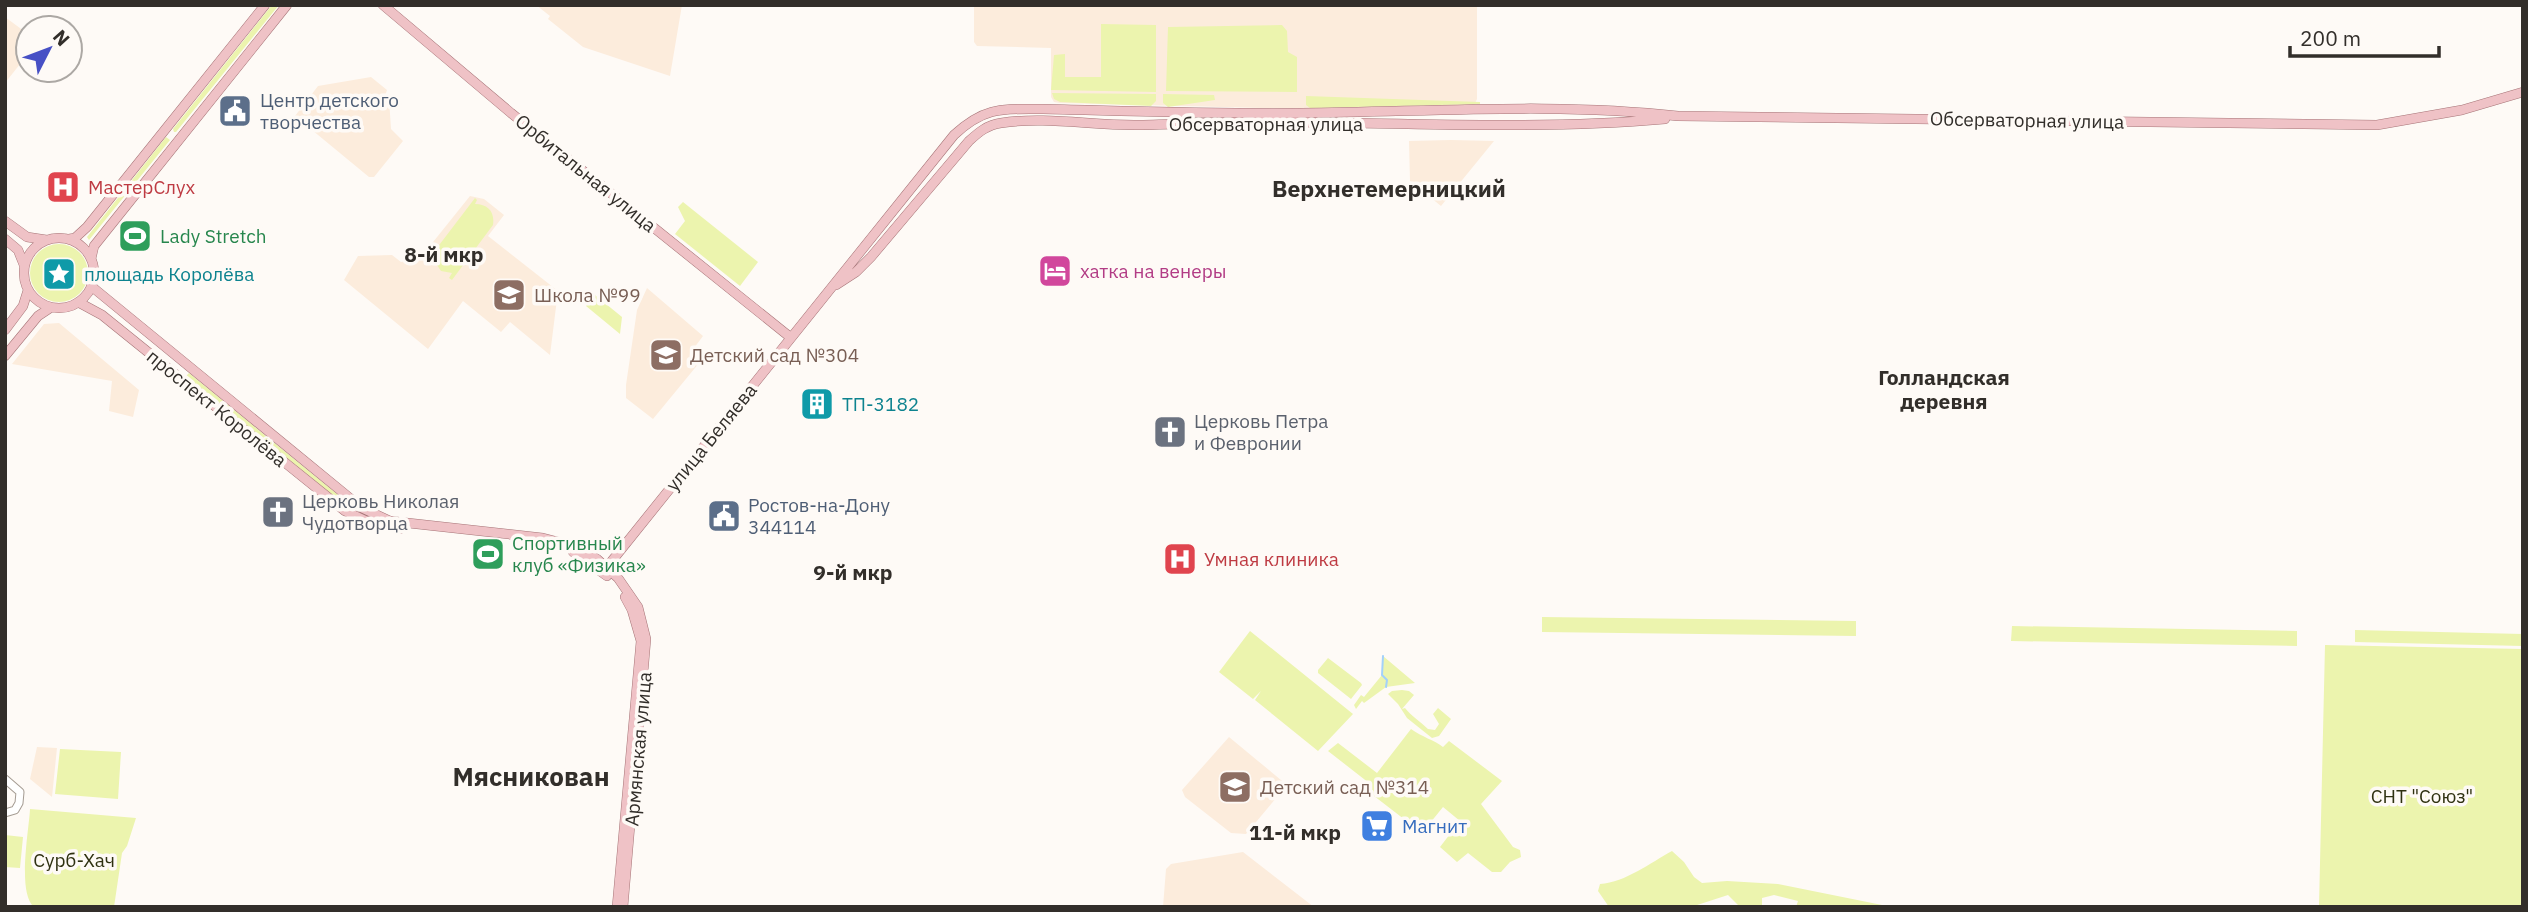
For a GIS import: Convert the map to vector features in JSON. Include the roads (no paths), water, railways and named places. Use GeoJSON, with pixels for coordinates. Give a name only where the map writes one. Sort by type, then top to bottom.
{"type":"FeatureCollection","features":[{"type":"Feature","properties":{"kind":"main road"},"geometry":{"type":"LineString","coordinates":[[5,221],[27,237],[69,239],[81,234],[265,5]]}},
{"type":"Feature","properties":{"kind":"main road"},"geometry":{"type":"LineString","coordinates":[[28,290],[38,302],[51,307],[62,308],[78,302],[91,286],[94,275],[91,259],[94,246],[287,5]]}},
{"type":"Feature","properties":{"kind":"main road","name":"Орбитальная улица"},"geometry":{"type":"LineString","coordinates":[[383,5],[511,113],[790,337]]}},
{"type":"Feature","properties":{"kind":"main road","name":"Обсерваторная улица"},"geometry":{"type":"LineString","coordinates":[[790,337],[954,135],[982,114],[1005,109],[1303,113],[1569,110],[1678,116],[2376,125],[2462,110],[2523,92]]}},
{"type":"Feature","properties":{"kind":"main road"},"geometry":{"type":"LineString","coordinates":[[1105,124],[1114,118],[1115,110]]}},
{"type":"Feature","properties":{"kind":"main road"},"geometry":{"type":"LineString","coordinates":[[1426,110],[1424,118],[1427,126]]}},
{"type":"Feature","properties":{"kind":"main road"},"geometry":{"type":"LineString","coordinates":[[1569,110],[1572,117],[1569,125]]}},
{"type":"Feature","properties":{"kind":"main road","name":"Обсерваторная улица"},"geometry":{"type":"LineString","coordinates":[[828,290],[856,272],[904,220],[969,141],[989,126],[1025,122],[1135,125],[1279,122],[1427,126],[1569,125],[1678,116]]}},
{"type":"Feature","properties":{"kind":"main road"},"geometry":{"type":"LineString","coordinates":[[165,130],[178,140]]}},
{"type":"Feature","properties":{"kind":"main road"},"geometry":{"type":"LineString","coordinates":[[898,204],[898,214],[904,220]]}},
{"type":"Feature","properties":{"kind":"main road"},"geometry":{"type":"LineString","coordinates":[[5,239],[18,250],[24,265],[28,290],[23,306],[5,330]]}},
{"type":"Feature","properties":{"kind":"main road"},"geometry":{"type":"LineString","coordinates":[[69,239],[79,244],[91,259]]}},
{"type":"Feature","properties":{"kind":"main road"},"geometry":{"type":"LineString","coordinates":[[24,265],[31,251],[48,240]]}},
{"type":"Feature","properties":{"kind":"main road","name":"проспект Королёва"},"geometry":{"type":"LineString","coordinates":[[91,286],[352,501],[378,517],[390,522],[559,541],[586,552],[628,596]]}},
{"type":"Feature","properties":{"kind":"main road","name":"проспект Королёва"},"geometry":{"type":"LineString","coordinates":[[78,302],[102,315],[345,511],[383,527],[558,547],[605,569]]}},
{"type":"Feature","properties":{"kind":"main road"},"geometry":{"type":"LineString","coordinates":[[5,356],[38,316],[51,307]]}},
{"type":"Feature","properties":{"kind":"main road","name":"улица Беляева"},"geometry":{"type":"LineString","coordinates":[[605,569],[790,337]]}},
{"type":"Feature","properties":{"kind":"main road"},"geometry":{"type":"LineString","coordinates":[[183,380],[183,373],[192,369]]}},
{"type":"Feature","properties":{"kind":"main road"},"geometry":{"type":"LineString","coordinates":[[345,511],[351,507],[352,501]]}},
{"type":"Feature","properties":{"kind":"main road","name":"Армянская улица"},"geometry":{"type":"LineString","coordinates":[[617,907],[641,641],[628,596]]}},
{"type":"Feature","properties":{"kind":"main road","name":"Армянская улица"},"geometry":{"type":"LineString","coordinates":[[623,907],[646,639],[643,620],[628,596]]}},
{"type":"Feature","properties":{"kind":"street"},"geometry":{"type":"LineString","coordinates":[[5,779],[20,792],[20,799],[15,810],[5,813]]}},
{"type":"Feature","properties":{"kind":"waterway"},"geometry":{"type":"LineString","coordinates":[[1383,656],[1382,675],[1387,680],[1386,687]]}},
{"type":"Feature","properties":{"kind":"place","name":"Центр детского творчества"},"geometry":{"type":"Point","coordinates":[235,111]}},
{"type":"Feature","properties":{"kind":"place","name":"МастерСлух"},"geometry":{"type":"Point","coordinates":[63,187]}},
{"type":"Feature","properties":{"kind":"place","name":"Lady Stretch"},"geometry":{"type":"Point","coordinates":[135,236]}},
{"type":"Feature","properties":{"kind":"place","name":"хатка на венеры"},"geometry":{"type":"Point","coordinates":[1055,271]}},
{"type":"Feature","properties":{"kind":"place","name":"площадь Королёва"},"geometry":{"type":"Point","coordinates":[59,274]}},
{"type":"Feature","properties":{"kind":"place","name":"Школа №99"},"geometry":{"type":"Point","coordinates":[509,295]}},
{"type":"Feature","properties":{"kind":"place","name":"Детский сад №304"},"geometry":{"type":"Point","coordinates":[666,355]}},
{"type":"Feature","properties":{"kind":"place","name":"ТП-3182"},"geometry":{"type":"Point","coordinates":[817,404]}},
{"type":"Feature","properties":{"kind":"place","name":"Церковь Петра и Февронии"},"geometry":{"type":"Point","coordinates":[1170,432]}},
{"type":"Feature","properties":{"kind":"place","name":"Церковь Николая Чудотворца"},"geometry":{"type":"Point","coordinates":[278,512]}},
{"type":"Feature","properties":{"kind":"place","name":"Ростов-на-Дону 344114"},"geometry":{"type":"Point","coordinates":[724,516]}},
{"type":"Feature","properties":{"kind":"place","name":"Спортивный клуб «Физика»"},"geometry":{"type":"Point","coordinates":[488,554]}},
{"type":"Feature","properties":{"kind":"place","name":"Умная клиника"},"geometry":{"type":"Point","coordinates":[1180,559]}},
{"type":"Feature","properties":{"kind":"place","name":"Детский сад №314"},"geometry":{"type":"Point","coordinates":[1235,787]}},
{"type":"Feature","properties":{"kind":"place","name":"Магнит"},"geometry":{"type":"Point","coordinates":[1377,826]}},
{"type":"Feature","properties":{"kind":"district","name":"Верхнетемерницкий"},"geometry":{"type":"Point","coordinates":[1389,188]}},
{"type":"Feature","properties":{"kind":"district","name":"8-й мкр"},"geometry":{"type":"Point","coordinates":[444,254]}},
{"type":"Feature","properties":{"kind":"district","name":"Голландская деревня"},"geometry":{"type":"Point","coordinates":[1944,389]}},
{"type":"Feature","properties":{"kind":"district","name":"9-й мкр"},"geometry":{"type":"Point","coordinates":[853,572]}},
{"type":"Feature","properties":{"kind":"district","name":"Мясникован"},"geometry":{"type":"Point","coordinates":[531,776]}},
{"type":"Feature","properties":{"kind":"district","name":"11-й мкр"},"geometry":{"type":"Point","coordinates":[1295,832]}},
{"type":"Feature","properties":{"kind":"park label","name":"СНТ \"Союз\""},"geometry":{"type":"Point","coordinates":[2422,796]}},
{"type":"Feature","properties":{"kind":"park label","name":"Сурб-Хач"},"geometry":{"type":"Point","coordinates":[74,860]}}]}
